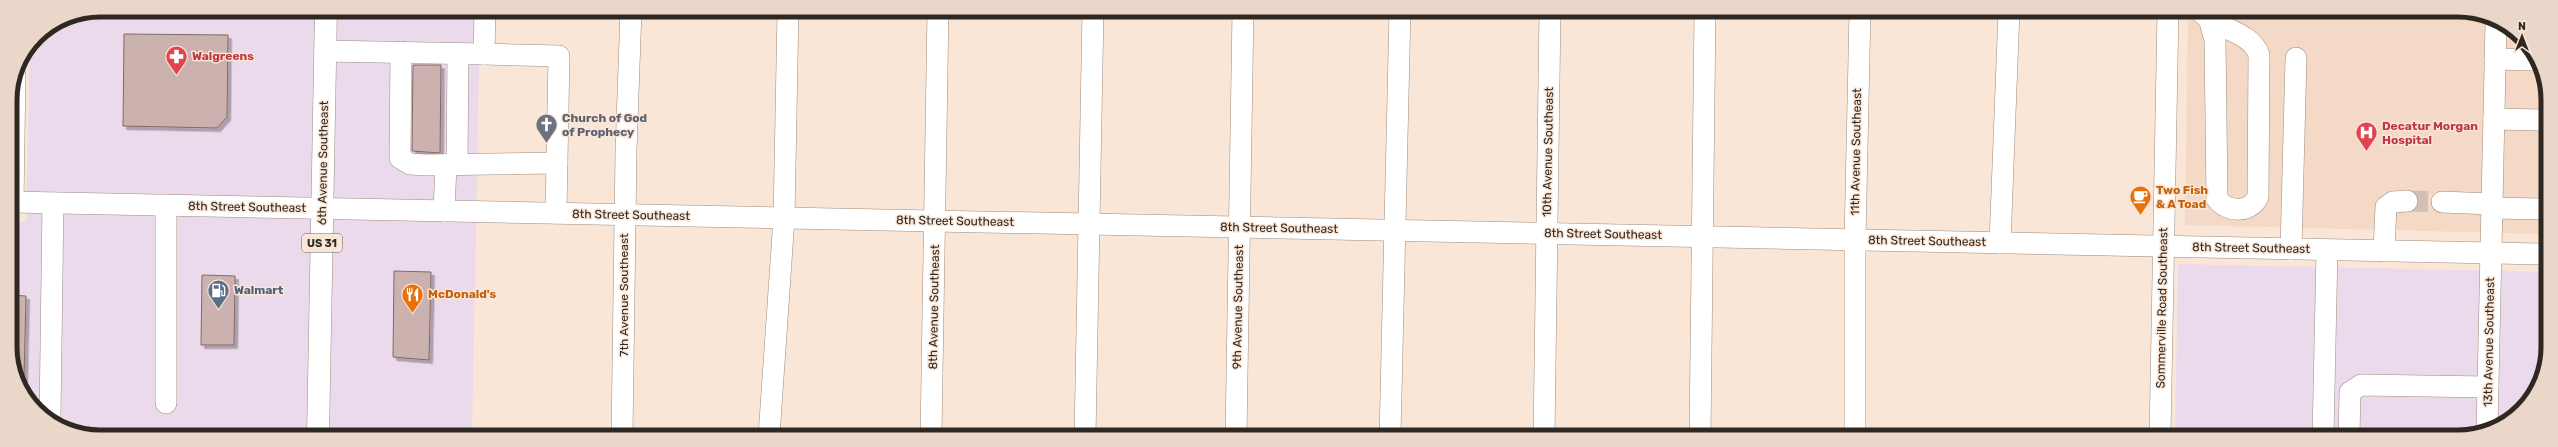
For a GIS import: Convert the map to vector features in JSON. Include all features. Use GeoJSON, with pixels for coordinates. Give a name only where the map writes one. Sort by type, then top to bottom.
{"type":"FeatureCollection","features":[{"type":"Feature","properties":{"kind":"main road","name":"6th Avenue Southeast"},"geometry":{"type":"LineString","coordinates":[[318,430],[326,17]]}},
{"type":"Feature","properties":{"kind":"street"},"geometry":{"type":"LineString","coordinates":[[484,54],[485,17]]}},
{"type":"Feature","properties":{"kind":"street","name":"7th Avenue Southeast"},"geometry":{"type":"LineString","coordinates":[[622,430],[624,215],[631,17]]}},
{"type":"Feature","properties":{"kind":"street"},"geometry":{"type":"LineString","coordinates":[[769,430],[784,218],[788,17]]}},
{"type":"Feature","properties":{"kind":"street","name":"8th Avenue Southeast"},"geometry":{"type":"LineString","coordinates":[[931,430],[938,17]]}},
{"type":"Feature","properties":{"kind":"street"},"geometry":{"type":"LineString","coordinates":[[1084,430],[1093,17]]}},
{"type":"Feature","properties":{"kind":"street","name":"9th Avenue Southeast"},"geometry":{"type":"LineString","coordinates":[[1236,430],[1243,17]]}},
{"type":"Feature","properties":{"kind":"street"},"geometry":{"type":"LineString","coordinates":[[1390,430],[1400,17]]}},
{"type":"Feature","properties":{"kind":"street","name":"10th Avenue Southeast"},"geometry":{"type":"LineString","coordinates":[[1544,430],[1550,17]]}},
{"type":"Feature","properties":{"kind":"street"},"geometry":{"type":"LineString","coordinates":[[1700,430],[1705,17]]}},
{"type":"Feature","properties":{"kind":"street","name":"11th Avenue Southeast"},"geometry":{"type":"LineString","coordinates":[[1855,430],[1855,240],[1860,17]]}},
{"type":"Feature","properties":{"kind":"street"},"geometry":{"type":"LineString","coordinates":[[2000,243],[2009,17]]}},
{"type":"Feature","properties":{"kind":"street","name":"Sommerville Road Southeast"},"geometry":{"type":"LineString","coordinates":[[2160,430],[2168,17]]}},
{"type":"Feature","properties":{"kind":"street"},"geometry":{"type":"LineString","coordinates":[[2202,17],[2216,40],[2217,199],[2227,208],[2244,209],[2255,204],[2258,197],[2260,55],[2256,46],[2240,34],[2206,17]]}},
{"type":"Feature","properties":{"kind":"street","name":"13th Avenue Southeast"},"geometry":{"type":"LineString","coordinates":[[2487,425],[2496,26]]}},
{"type":"Feature","properties":{"kind":"street"},"geometry":{"type":"LineString","coordinates":[[325,51],[559,56],[556,213]]}},
{"type":"Feature","properties":{"kind":"street"},"geometry":{"type":"LineString","coordinates":[[401,52],[400,158],[410,164],[557,163]]}},
{"type":"Feature","properties":{"kind":"street"},"geometry":{"type":"LineString","coordinates":[[444,211],[451,164],[458,54]]}},
{"type":"Feature","properties":{"kind":"street"},"geometry":{"type":"LineString","coordinates":[[2291,249],[2296,58]]}},
{"type":"Feature","properties":{"kind":"street"},"geometry":{"type":"LineString","coordinates":[[2495,59],[2531,60]]}},
{"type":"Feature","properties":{"kind":"street"},"geometry":{"type":"LineString","coordinates":[[2494,119],[2541,120]]}},
{"type":"Feature","properties":{"kind":"street"},"geometry":{"type":"LineString","coordinates":[[2384,251],[2386,207],[2393,202],[2407,201]]}},
{"type":"Feature","properties":{"kind":"street","name":"8th Street Southeast"},"geometry":{"type":"LineString","coordinates":[[17,202],[2541,254]]}},
{"type":"Feature","properties":{"kind":"street"},"geometry":{"type":"LineString","coordinates":[[2442,202],[2541,209]]}},
{"type":"Feature","properties":{"kind":"street"},"geometry":{"type":"LineString","coordinates":[[50,414],[53,203]]}},
{"type":"Feature","properties":{"kind":"street"},"geometry":{"type":"LineString","coordinates":[[166,205],[166,403]]}},
{"type":"Feature","properties":{"kind":"street"},"geometry":{"type":"LineString","coordinates":[[2322,430],[2327,250]]}},
{"type":"Feature","properties":{"kind":"street"},"geometry":{"type":"LineString","coordinates":[[2349,430],[2350,392],[2361,385],[2488,387]]}},
{"type":"Feature","properties":{"kind":"shaded area"},"geometry":{"type":"Polygon","coordinates":[[[100,17],[480,17],[472,430],[100,430],[73,426],[58,419],[41,406],[28,389],[21,374],[17,347],[17,222],[26,222],[30,56],[45,37],[68,23],[100,17]]]}},
{"type":"Feature","properties":{"kind":"shaded area","name":"Decatur Morgan Hospital"},"geometry":{"type":"Polygon","coordinates":[[[2188,17],[2458,17],[2480,20],[2500,28],[2502,30],[2502,56],[2529,56],[2535,68],[2539,83],[2541,94],[2541,234],[2185,225],[2188,17]]]}},
{"type":"Feature","properties":{"kind":"shaded area"},"geometry":{"type":"Polygon","coordinates":[[[2178,264],[2541,272],[2541,347],[2535,379],[2524,398],[2513,410],[2490,424],[2458,430],[2175,430],[2178,264]]]}},
{"type":"Feature","properties":{"kind":"building","name":"Walgreens"},"geometry":{"type":"Polygon","coordinates":[[[124,34],[228,35],[227,117],[217,128],[123,126],[124,34]]]}},
{"type":"Feature","properties":{"kind":"building"},"geometry":{"type":"Polygon","coordinates":[[[413,65],[441,65],[440,153],[412,151],[413,65]]]}},
{"type":"Feature","properties":{"kind":"building","name":"McDonald's"},"geometry":{"type":"Polygon","coordinates":[[[394,271],[431,272],[429,360],[393,357],[394,271]]]}},
{"type":"Feature","properties":{"kind":"building","name":"Walmart"},"geometry":{"type":"Polygon","coordinates":[[[202,275],[235,276],[234,345],[201,345],[202,275]]]}},
{"type":"Feature","properties":{"kind":"building"},"geometry":{"type":"Polygon","coordinates":[[[17,295],[26,296],[24,378],[21,374],[17,347],[17,295]]]}},
{"type":"Feature","properties":{"kind":"tunnel"},"geometry":{"type":"LineString","coordinates":[[2407,201],[2442,202]]}},
{"type":"Feature","properties":{"kind":"place","name":"Walgreens"},"geometry":{"type":"Point","coordinates":[176,76]}},
{"type":"Feature","properties":{"kind":"place","name":"Church of God of Prophecy"},"geometry":{"type":"Point","coordinates":[547,144]}},
{"type":"Feature","properties":{"kind":"place","name":"Decatur Morgan Hospital"},"geometry":{"type":"Point","coordinates":[2366,152]}},
{"type":"Feature","properties":{"kind":"place","name":"Two Fish & A Toad"},"geometry":{"type":"Point","coordinates":[2140,216]}},
{"type":"Feature","properties":{"kind":"place","name":"Walmart"},"geometry":{"type":"Point","coordinates":[218,310]}},
{"type":"Feature","properties":{"kind":"place","name":"McDonald's"},"geometry":{"type":"Point","coordinates":[412,314]}}]}
